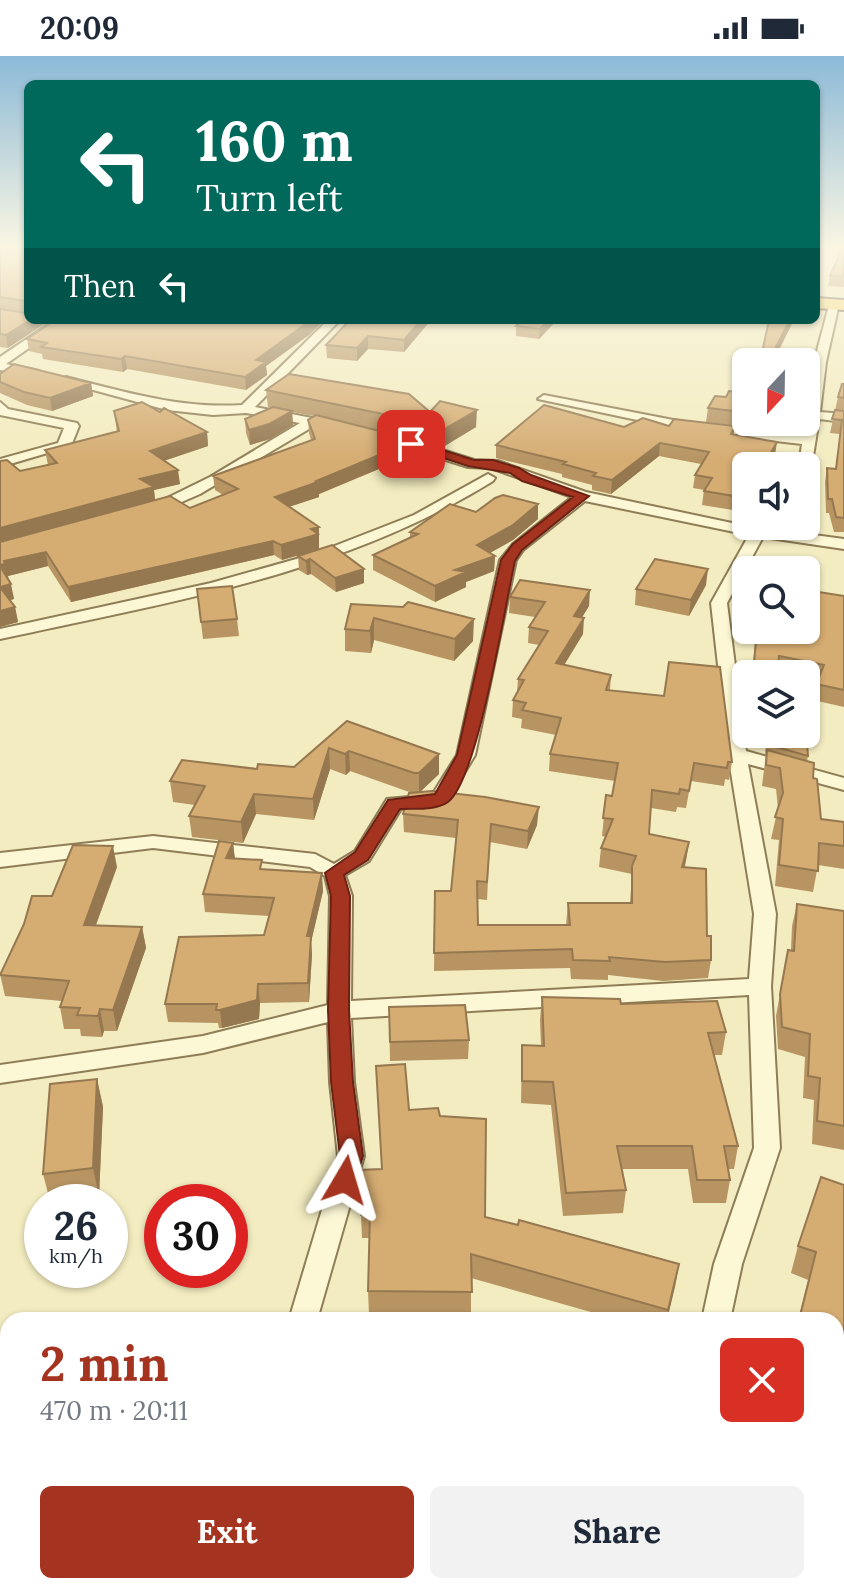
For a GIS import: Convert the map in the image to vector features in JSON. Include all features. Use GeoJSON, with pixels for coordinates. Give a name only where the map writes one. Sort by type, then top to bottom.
{"type":"FeatureCollection","features":[{"type":"Feature","properties":{"kind":"street"},"geometry":{"type":"LineString","coordinates":[[820,362],[828,319]]}},
{"type":"Feature","properties":{"kind":"street"},"geometry":{"type":"LineString","coordinates":[[0,364],[57,324]]}},
{"type":"Feature","properties":{"kind":"street"},"geometry":{"type":"LineString","coordinates":[[246,409],[330,324]]}},
{"type":"Feature","properties":{"kind":"street"},"geometry":{"type":"LineString","coordinates":[[0,364],[167,406],[213,411],[246,409],[342,428]]}},
{"type":"Feature","properties":{"kind":"street"},"geometry":{"type":"LineString","coordinates":[[544,399],[694,428],[808,441]]}},
{"type":"Feature","properties":{"kind":"street"},"geometry":{"type":"LineString","coordinates":[[0,406],[3,412],[72,426],[64,446],[0,463]]}},
{"type":"Feature","properties":{"kind":"street"},"geometry":{"type":"LineString","coordinates":[[820,416],[844,418]]}},
{"type":"Feature","properties":{"kind":"street"},"geometry":{"type":"LineString","coordinates":[[143,513],[233,471],[277,441],[314,421]]}},
{"type":"Feature","properties":{"kind":"street"},"geometry":{"type":"LineString","coordinates":[[807,452],[809,436]]}},
{"type":"Feature","properties":{"kind":"street"},"geometry":{"type":"LineString","coordinates":[[383,437],[473,464],[493,464],[582,496],[732,527]]}},
{"type":"Feature","properties":{"kind":"street"},"geometry":{"type":"LineString","coordinates":[[473,464],[488,478]]}},
{"type":"Feature","properties":{"kind":"street"},"geometry":{"type":"LineString","coordinates":[[0,634],[241,580],[352,546],[420,518],[488,478],[526,478]]}},
{"type":"Feature","properties":{"kind":"street"},"geometry":{"type":"LineString","coordinates":[[334,873],[362,856],[394,803],[429,803],[442,798],[466,755],[508,560],[518,547],[582,496]]}},
{"type":"Feature","properties":{"kind":"street"},"geometry":{"type":"LineString","coordinates":[[820,538],[844,544]]}},
{"type":"Feature","properties":{"kind":"street"},"geometry":{"type":"LineString","coordinates":[[718,1312],[728,1264],[767,1148],[760,986],[765,914],[737,754],[719,603],[754,540]]}},
{"type":"Feature","properties":{"kind":"street"},"geometry":{"type":"LineString","coordinates":[[737,754],[844,784]]}},
{"type":"Feature","properties":{"kind":"street"},"geometry":{"type":"LineString","coordinates":[[0,860],[153,842],[315,861],[334,873],[341,896],[339,1010],[342,1082],[351,1156],[305,1312]]}},
{"type":"Feature","properties":{"kind":"street"},"geometry":{"type":"LineString","coordinates":[[0,1074],[42,1065],[185,1047],[292,1025],[339,1010],[760,986]]}},
{"type":"Feature","properties":{"kind":"building"},"geometry":{"type":"Polygon","coordinates":[[[0,319],[24,319],[24,324],[6,335],[0,334],[0,319]]]}},
{"type":"Feature","properties":{"kind":"building"},"geometry":{"type":"Polygon","coordinates":[[[49,324],[306,324],[256,360],[266,362],[245,377],[125,356],[121,359],[41,347],[47,343],[27,339],[49,324]]]}},
{"type":"Feature","properties":{"kind":"building"},"geometry":{"type":"Polygon","coordinates":[[[346,324],[418,324],[404,340],[368,336],[357,348],[326,345],[346,324]]]}},
{"type":"Feature","properties":{"kind":"building"},"geometry":{"type":"Polygon","coordinates":[[[518,324],[544,324],[540,329],[516,326],[518,324]]]}},
{"type":"Feature","properties":{"kind":"building"},"geometry":{"type":"Polygon","coordinates":[[[768,324],[788,324],[775,348],[763,348],[768,324]]]}},
{"type":"Feature","properties":{"kind":"building"},"geometry":{"type":"Polygon","coordinates":[[[14,364],[91,383],[50,398],[24,392],[0,382],[0,374],[14,364]]]}},
{"type":"Feature","properties":{"kind":"building"},"geometry":{"type":"Polygon","coordinates":[[[289,374],[409,394],[430,412],[440,401],[477,410],[443,430],[412,420],[266,390],[289,374]]]}},
{"type":"Feature","properties":{"kind":"building"},"geometry":{"type":"Polygon","coordinates":[[[844,384],[844,398],[838,397],[844,384]]]}},
{"type":"Feature","properties":{"kind":"building"},"geometry":{"type":"Polygon","coordinates":[[[729,391],[732,392],[732,411],[708,408],[715,396],[726,397],[729,391]]]}},
{"type":"Feature","properties":{"kind":"building"},"geometry":{"type":"Polygon","coordinates":[[[142,402],[160,412],[164,408],[207,432],[150,451],[178,470],[140,479],[154,487],[0,528],[0,461],[7,460],[20,471],[57,463],[45,450],[119,431],[114,411],[142,402]]]}},
{"type":"Feature","properties":{"kind":"building"},"geometry":{"type":"Polygon","coordinates":[[[544,405],[624,427],[643,418],[669,426],[674,419],[732,426],[732,436],[777,442],[771,452],[732,452],[732,496],[704,491],[712,478],[695,475],[709,452],[660,443],[612,480],[563,464],[566,462],[496,445],[544,405]]]}},
{"type":"Feature","properties":{"kind":"building"},"geometry":{"type":"Polygon","coordinates":[[[273,407],[292,411],[269,424],[249,430],[245,419],[273,407]]]}},
{"type":"Feature","properties":{"kind":"building"},"geometry":{"type":"Polygon","coordinates":[[[835,410],[844,411],[844,518],[836,517],[832,499],[828,499],[827,468],[836,469],[842,420],[832,419],[835,410]]]}},
{"type":"Feature","properties":{"kind":"building"},"geometry":{"type":"Polygon","coordinates":[[[316,415],[427,443],[402,458],[386,452],[275,497],[319,527],[311,529],[318,534],[281,545],[273,541],[68,587],[46,552],[4,561],[5,564],[0,565],[0,542],[170,496],[190,508],[238,489],[213,476],[315,439],[308,420],[316,415]]]}},
{"type":"Feature","properties":{"kind":"building"},"geometry":{"type":"Polygon","coordinates":[[[503,495],[538,504],[513,525],[477,545],[495,556],[455,570],[466,572],[435,586],[373,555],[418,534],[410,532],[450,504],[476,512],[503,495]]]}},
{"type":"Feature","properties":{"kind":"building"},"geometry":{"type":"Polygon","coordinates":[[[332,545],[364,569],[335,578],[310,559],[306,561],[298,556],[332,545]]]}},
{"type":"Feature","properties":{"kind":"building"},"geometry":{"type":"Polygon","coordinates":[[[655,559],[708,569],[691,600],[636,589],[655,559]]]}},
{"type":"Feature","properties":{"kind":"building"},"geometry":{"type":"Polygon","coordinates":[[[0,566],[11,584],[0,587],[0,566]]]}},
{"type":"Feature","properties":{"kind":"building"},"geometry":{"type":"Polygon","coordinates":[[[520,580],[590,590],[574,616],[584,618],[556,663],[611,675],[606,690],[664,696],[669,662],[720,667],[732,762],[728,762],[727,768],[694,763],[689,791],[680,789],[679,794],[652,790],[649,834],[689,842],[682,867],[706,869],[707,936],[711,936],[711,960],[665,962],[609,957],[610,961],[573,960],[572,949],[434,953],[435,891],[451,891],[458,820],[403,814],[409,793],[432,791],[539,807],[528,831],[491,824],[487,882],[477,881],[478,925],[570,925],[568,903],[632,903],[632,866],[636,856],[601,848],[613,819],[603,818],[606,795],[612,796],[618,763],[550,754],[561,718],[522,710],[526,703],[513,700],[524,680],[518,679],[548,631],[529,627],[545,602],[510,597],[520,580]]]}},
{"type":"Feature","properties":{"kind":"building"},"geometry":{"type":"Polygon","coordinates":[[[232,586],[237,619],[201,622],[197,589],[232,586]]]}},
{"type":"Feature","properties":{"kind":"building"},"geometry":{"type":"Polygon","coordinates":[[[0,587],[15,607],[0,611],[0,587]]]}},
{"type":"Feature","properties":{"kind":"building"},"geometry":{"type":"Polygon","coordinates":[[[820,592],[844,596],[844,690],[820,685],[824,665],[820,664],[820,660],[779,656],[779,660],[754,660],[756,644],[820,644],[820,592]]]}},
{"type":"Feature","properties":{"kind":"building"},"geometry":{"type":"Polygon","coordinates":[[[408,602],[474,619],[455,639],[374,618],[370,631],[345,629],[351,604],[403,607],[408,602]]]}},
{"type":"Feature","properties":{"kind":"building"},"geometry":{"type":"Polygon","coordinates":[[[347,721],[439,754],[419,773],[414,773],[349,751],[345,754],[329,748],[313,799],[254,794],[241,822],[189,816],[205,786],[170,781],[182,760],[257,769],[258,764],[294,767],[347,721]]]}},
{"type":"Feature","properties":{"kind":"building"},"geometry":{"type":"Polygon","coordinates":[[[780,748],[807,748],[808,756],[780,748]]]}},
{"type":"Feature","properties":{"kind":"building"},"geometry":{"type":"Polygon","coordinates":[[[767,750],[814,763],[813,778],[817,779],[821,819],[844,822],[844,846],[819,843],[818,871],[779,865],[783,819],[775,817],[783,793],[780,768],[766,765],[767,750]]]}},
{"type":"Feature","properties":{"kind":"building"},"geometry":{"type":"Polygon","coordinates":[[[219,841],[233,843],[226,858],[262,860],[260,869],[322,873],[307,936],[311,936],[308,983],[258,984],[257,1000],[220,1010],[216,1010],[217,1004],[165,1004],[179,937],[264,935],[274,898],[203,894],[219,841]]]}},
{"type":"Feature","properties":{"kind":"building"},"geometry":{"type":"Polygon","coordinates":[[[73,845],[113,846],[84,925],[142,927],[113,1010],[100,1009],[98,1016],[77,1015],[80,1008],[60,1007],[69,981],[0,975],[24,924],[32,896],[52,896],[73,845]]]}},
{"type":"Feature","properties":{"kind":"building"},"geometry":{"type":"Polygon","coordinates":[[[797,904],[844,911],[844,1126],[817,1121],[820,1078],[808,1076],[810,1034],[782,1027],[780,994],[788,950],[794,951],[797,904]]]}},
{"type":"Feature","properties":{"kind":"building"},"geometry":{"type":"Polygon","coordinates":[[[542,997],[620,999],[621,1004],[717,1001],[726,1032],[708,1033],[738,1146],[724,1146],[730,1180],[697,1180],[692,1146],[617,1146],[626,1190],[566,1193],[553,1082],[522,1081],[522,1045],[544,1046],[542,997]]]}},
{"type":"Feature","properties":{"kind":"building"},"geometry":{"type":"Polygon","coordinates":[[[465,1005],[469,1040],[390,1042],[389,1007],[465,1005]]]}},
{"type":"Feature","properties":{"kind":"building"},"geometry":{"type":"Polygon","coordinates":[[[405,1064],[409,1110],[438,1108],[440,1116],[486,1119],[485,1217],[518,1225],[519,1220],[679,1264],[668,1310],[471,1254],[472,1292],[368,1291],[370,1214],[361,1215],[359,1170],[382,1169],[376,1066],[405,1064]]]}},
{"type":"Feature","properties":{"kind":"building"},"geometry":{"type":"Polygon","coordinates":[[[97,1079],[93,1168],[43,1174],[50,1084],[97,1079]]]}},
{"type":"Feature","properties":{"kind":"building"},"geometry":{"type":"Polygon","coordinates":[[[821,1177],[844,1185],[844,1312],[801,1312],[816,1252],[798,1246],[821,1177]]]}},
{"type":"Feature","properties":{"kind":"route"},"geometry":{"type":"LineString","coordinates":[[345,1180],[351,1156],[342,1082],[339,1010],[341,896],[334,873],[362,856],[394,803],[429,803],[442,798],[466,755],[508,560],[518,547],[582,496],[493,464],[473,464],[411,444]]}}]}
